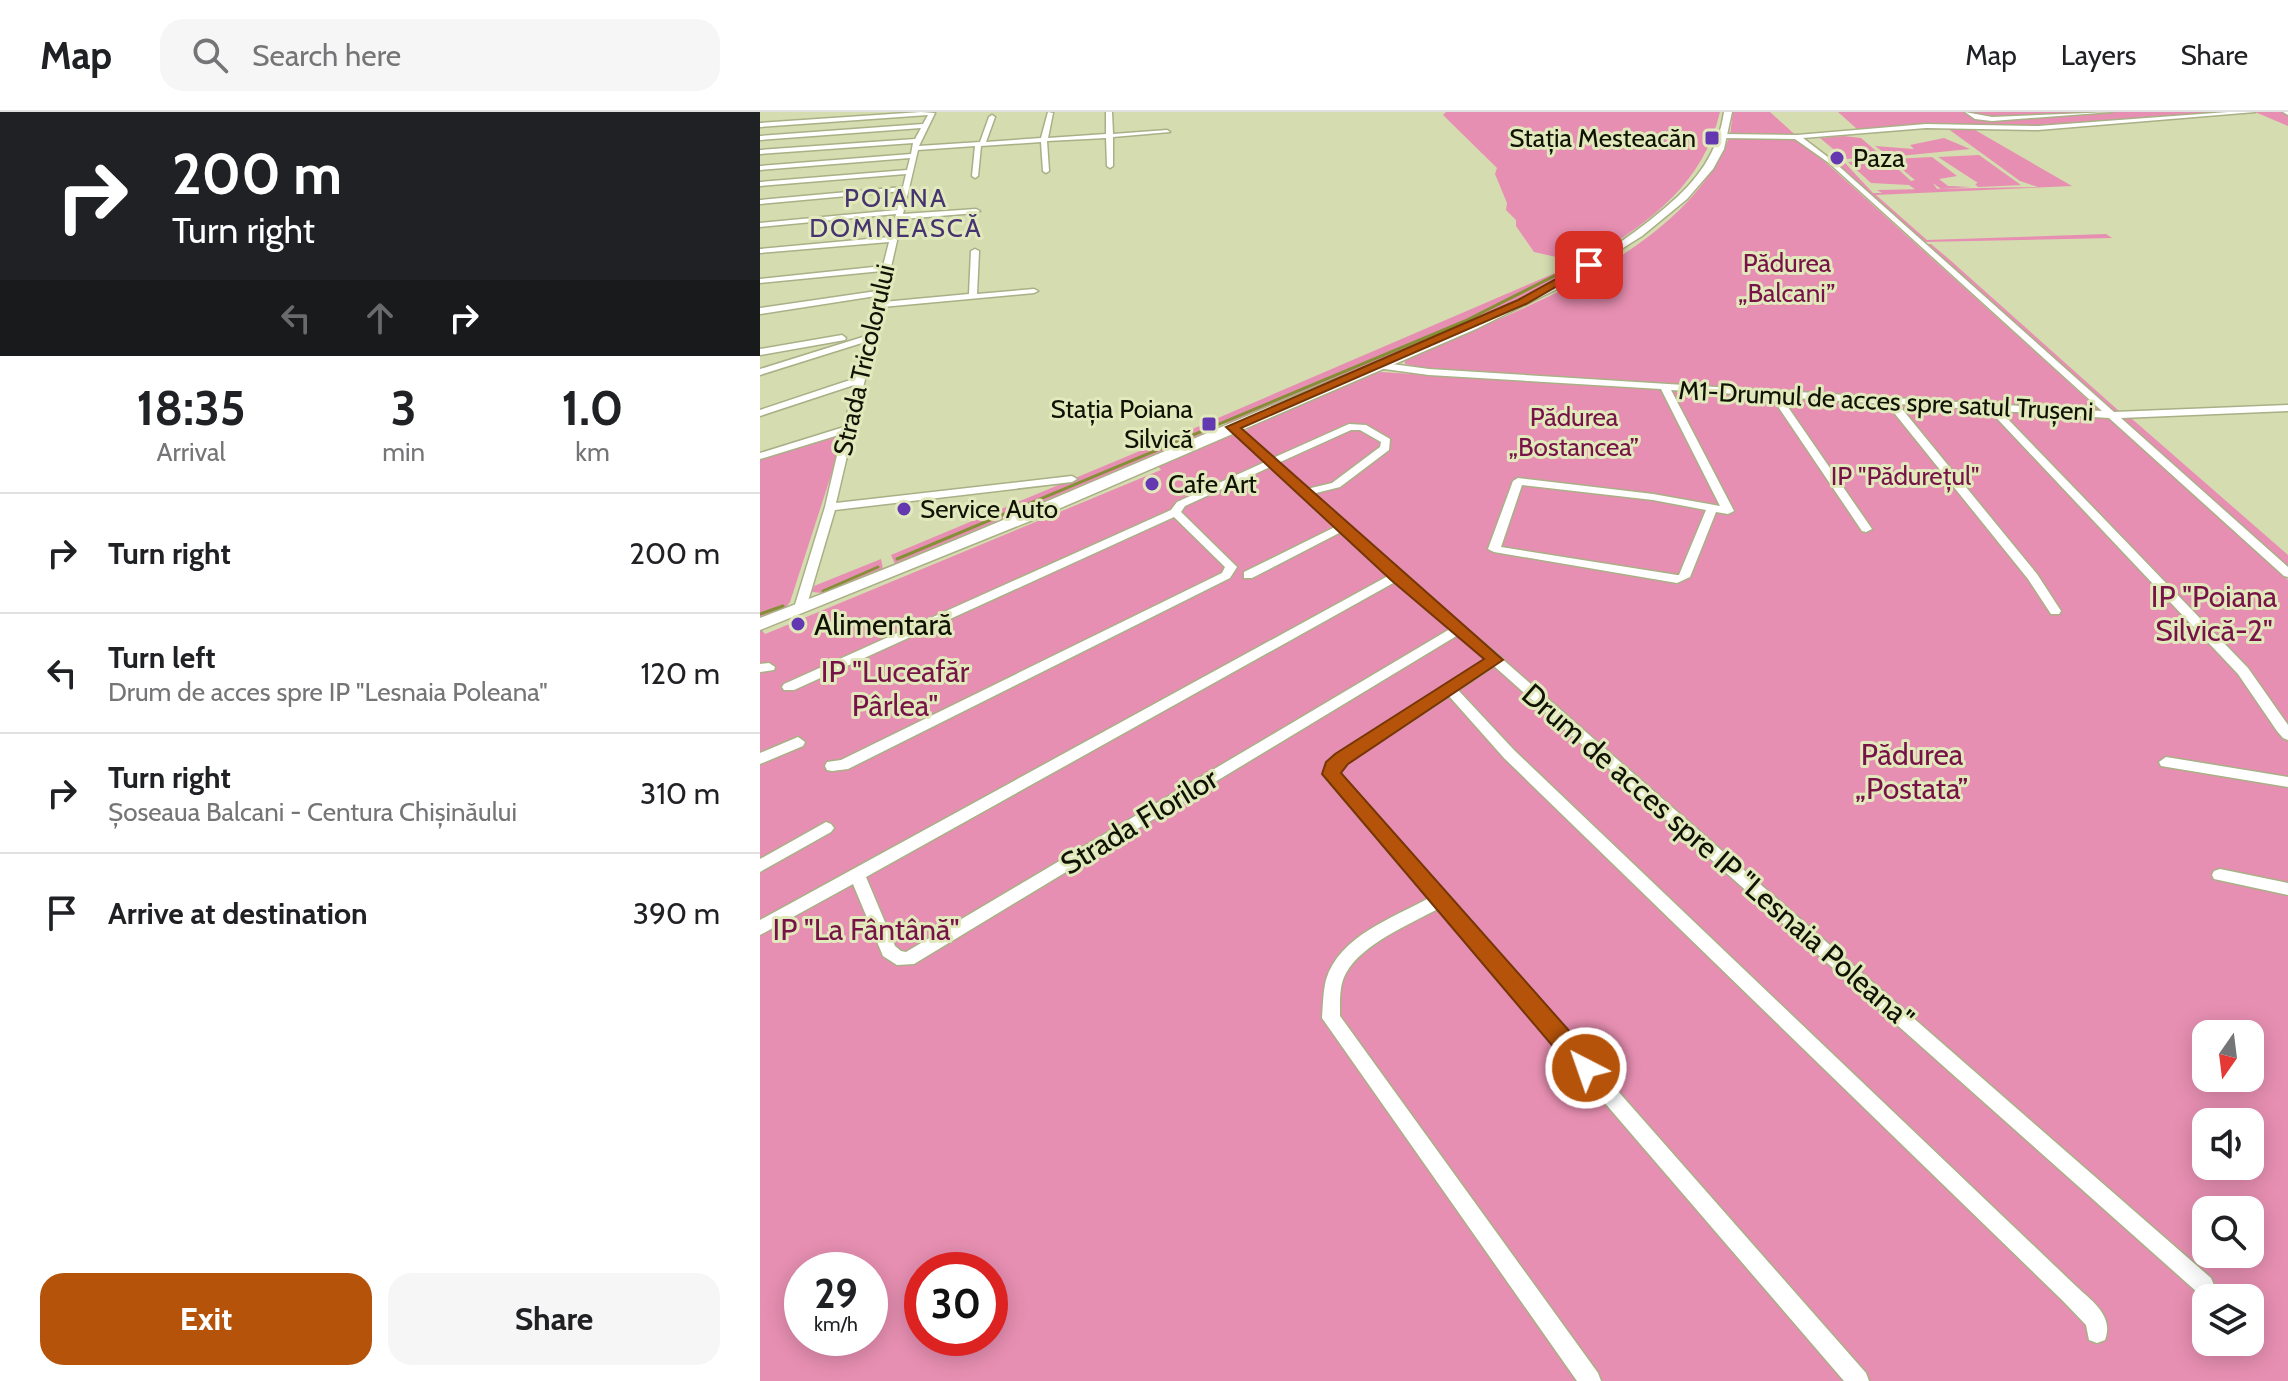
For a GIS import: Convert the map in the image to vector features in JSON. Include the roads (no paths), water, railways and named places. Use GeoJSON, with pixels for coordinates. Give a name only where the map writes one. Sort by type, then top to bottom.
{"type":"FeatureCollection","features":[{"type":"Feature","properties":{"kind":"highway"},"geometry":{"type":"LineString","coordinates":[[760,624],[942,552],[1522,302],[1618,248],[1656,220],[1693,186],[1709,167],[1723,136],[1728,112]]}},
{"type":"Feature","properties":{"kind":"street"},"geometry":{"type":"LineString","coordinates":[[1109,112],[1107,136],[1110,166]]}},
{"type":"Feature","properties":{"kind":"street"},"geometry":{"type":"LineString","coordinates":[[1968,112],[1982,119],[2109,112]]}},
{"type":"Feature","properties":{"kind":"street"},"geometry":{"type":"LineString","coordinates":[[1723,136],[1797,137],[1926,126],[1996,129],[2252,112]]}},
{"type":"Feature","properties":{"kind":"street"},"geometry":{"type":"LineString","coordinates":[[760,125],[932,113]]}},
{"type":"Feature","properties":{"kind":"street","name":"Strada Tricolorului"},"geometry":{"type":"LineString","coordinates":[[800,608],[830,507],[915,148],[932,113]]}},
{"type":"Feature","properties":{"kind":"street"},"geometry":{"type":"LineString","coordinates":[[1046,171],[1044,140],[1050,113]]}},
{"type":"Feature","properties":{"kind":"street"},"geometry":{"type":"LineString","coordinates":[[975,176],[980,144],[992,117]]}},
{"type":"Feature","properties":{"kind":"street"},"geometry":{"type":"LineString","coordinates":[[760,138],[925,126]]}},
{"type":"Feature","properties":{"kind":"street"},"geometry":{"type":"LineString","coordinates":[[760,152],[915,148],[1167,132]]}},
{"type":"Feature","properties":{"kind":"street"},"geometry":{"type":"LineString","coordinates":[[1797,137],[1842,172],[2112,415],[2288,408]]}},
{"type":"Feature","properties":{"kind":"street"},"geometry":{"type":"LineString","coordinates":[[760,168],[915,148]]}},
{"type":"Feature","properties":{"kind":"street"},"geometry":{"type":"LineString","coordinates":[[760,184],[909,172]]}},
{"type":"Feature","properties":{"kind":"street"},"geometry":{"type":"LineString","coordinates":[[760,202],[905,189]]}},
{"type":"Feature","properties":{"kind":"street"},"geometry":{"type":"LineString","coordinates":[[760,225],[976,211]]}},
{"type":"Feature","properties":{"kind":"street"},"geometry":{"type":"LineString","coordinates":[[760,251],[892,239]]}},
{"type":"Feature","properties":{"kind":"street"},"geometry":{"type":"LineString","coordinates":[[973,297],[975,251]]}},
{"type":"Feature","properties":{"kind":"street"},"geometry":{"type":"LineString","coordinates":[[760,281],[885,268]]}},
{"type":"Feature","properties":{"kind":"street"},"geometry":{"type":"LineString","coordinates":[[877,305],[1034,291]]}},
{"type":"Feature","properties":{"kind":"street"},"geometry":{"type":"LineString","coordinates":[[760,311],[880,293]]}},
{"type":"Feature","properties":{"kind":"street"},"geometry":{"type":"LineString","coordinates":[[760,352],[869,335]]}},
{"type":"Feature","properties":{"kind":"street"},"geometry":{"type":"LineString","coordinates":[[760,372],[869,335]]}},
{"type":"Feature","properties":{"kind":"street","name":"M1-Drumul de acces spre satul Trușeni"},"geometry":{"type":"LineString","coordinates":[[1377,365],[1665,388],[2112,415],[2288,573]]}},
{"type":"Feature","properties":{"kind":"street"},"geometry":{"type":"LineString","coordinates":[[760,413],[859,380]]}},
{"type":"Feature","properties":{"kind":"street"},"geometry":{"type":"LineString","coordinates":[[1665,388],[1728,511],[1712,508],[1653,497],[1518,481],[1494,549],[1677,579],[1684,577],[1712,508]]}},
{"type":"Feature","properties":{"kind":"street"},"geometry":{"type":"LineString","coordinates":[[1774,394],[1866,529]]}},
{"type":"Feature","properties":{"kind":"street"},"geometry":{"type":"LineString","coordinates":[[1891,402],[2033,577],[2055,611]]}},
{"type":"Feature","properties":{"kind":"street"},"geometry":{"type":"LineString","coordinates":[[1993,409],[2243,671],[2257,688],[2268,711],[2288,735]]}},
{"type":"Feature","properties":{"kind":"street","name":"Drum de acces spre IP \"Lesnaia Poleana\""},"geometry":{"type":"LineString","coordinates":[[1233,427],[1396,577],[1495,660],[2203,1284]]}},
{"type":"Feature","properties":{"kind":"street"},"geometry":{"type":"LineString","coordinates":[[789,687],[1175,512],[1181,504],[1349,427],[1362,427],[1386,441],[1385,448],[1336,485],[1307,492]]}},
{"type":"Feature","properties":{"kind":"street"},"geometry":{"type":"LineString","coordinates":[[760,456],[848,429]]}},
{"type":"Feature","properties":{"kind":"street"},"geometry":{"type":"LineString","coordinates":[[830,507],[1072,479]]}},
{"type":"Feature","properties":{"kind":"street"},"geometry":{"type":"LineString","coordinates":[[832,766],[843,765],[1231,571],[1231,567],[1175,512]]}},
{"type":"Feature","properties":{"kind":"street"},"geometry":{"type":"LineString","coordinates":[[1248,575],[1343,527]]}},
{"type":"Feature","properties":{"kind":"street"},"geometry":{"type":"LineString","coordinates":[[760,928],[1396,577]]}},
{"type":"Feature","properties":{"kind":"street","name":"Strada Florilor"},"geometry":{"type":"LineString","coordinates":[[857,875],[889,951],[897,958],[908,959],[1459,629]]}},
{"type":"Feature","properties":{"kind":"street"},"geometry":{"type":"LineString","coordinates":[[1495,660],[1342,759],[1333,767],[1331,774],[1858,1381]]}},
{"type":"Feature","properties":{"kind":"street"},"geometry":{"type":"LineString","coordinates":[[1450,689],[1509,754],[2070,1294],[2096,1320],[2097,1332]]}},
{"type":"Feature","properties":{"kind":"street"},"geometry":{"type":"LineString","coordinates":[[760,759],[798,742]]}},
{"type":"Feature","properties":{"kind":"street"},"geometry":{"type":"LineString","coordinates":[[2166,762],[2288,782]]}},
{"type":"Feature","properties":{"kind":"street"},"geometry":{"type":"LineString","coordinates":[[760,866],[826,828]]}},
{"type":"Feature","properties":{"kind":"street"},"geometry":{"type":"LineString","coordinates":[[2220,875],[2288,889]]}},
{"type":"Feature","properties":{"kind":"street"},"geometry":{"type":"LineString","coordinates":[[1440,900],[1356,949],[1340,968],[1332,991],[1331,1018],[1590,1381]]}},
{"type":"Feature","properties":{"kind":"waterway"},"geometry":{"type":"LineString","coordinates":[[897,559],[1465,321],[1576,265]]}},
{"type":"Feature","properties":{"kind":"waterway"},"geometry":{"type":"LineString","coordinates":[[823,591],[878,567]]}},
{"type":"Feature","properties":{"kind":"waterway"},"geometry":{"type":"LineString","coordinates":[[760,614],[783,606]]}},
{"type":"Feature","properties":{"kind":"place","name":"Stația Mesteacăn"},"geometry":{"type":"Point","coordinates":[1712,138]}},
{"type":"Feature","properties":{"kind":"place","name":"Paza"},"geometry":{"type":"Point","coordinates":[1837,158]}},
{"type":"Feature","properties":{"kind":"place","name":"Stația Poiana Silvică"},"geometry":{"type":"Point","coordinates":[1209,424]}},
{"type":"Feature","properties":{"kind":"place","name":"Cafe Art"},"geometry":{"type":"Point","coordinates":[1152,484]}},
{"type":"Feature","properties":{"kind":"place","name":"Service Auto"},"geometry":{"type":"Point","coordinates":[904,509]}},
{"type":"Feature","properties":{"kind":"place","name":"Alimentară"},"geometry":{"type":"Point","coordinates":[798,624]}},
{"type":"Feature","properties":{"kind":"district","name":"POIANA DOMNEASCĂ"},"geometry":{"type":"Point","coordinates":[896,213]}},
{"type":"Feature","properties":{"kind":"park label","name":"Pădurea „Balcani”"},"geometry":{"type":"Point","coordinates":[1787,278]}},
{"type":"Feature","properties":{"kind":"park label","name":"Pădurea „Bostancea”"},"geometry":{"type":"Point","coordinates":[1574,432]}},
{"type":"Feature","properties":{"kind":"park label","name":"IP \"Pădurețul\""},"geometry":{"type":"Point","coordinates":[1905,476]}},
{"type":"Feature","properties":{"kind":"park label","name":"IP \"Poiana Silvică-2\""},"geometry":{"type":"Point","coordinates":[2214,613]}},
{"type":"Feature","properties":{"kind":"park label","name":"IP \"Luceafăr Pârlea\""},"geometry":{"type":"Point","coordinates":[895,688]}},
{"type":"Feature","properties":{"kind":"park label","name":"Pădurea „Postata”"},"geometry":{"type":"Point","coordinates":[1912,771]}},
{"type":"Feature","properties":{"kind":"park label","name":"IP \"La Fântână\""},"geometry":{"type":"Point","coordinates":[866,929]}}]}
